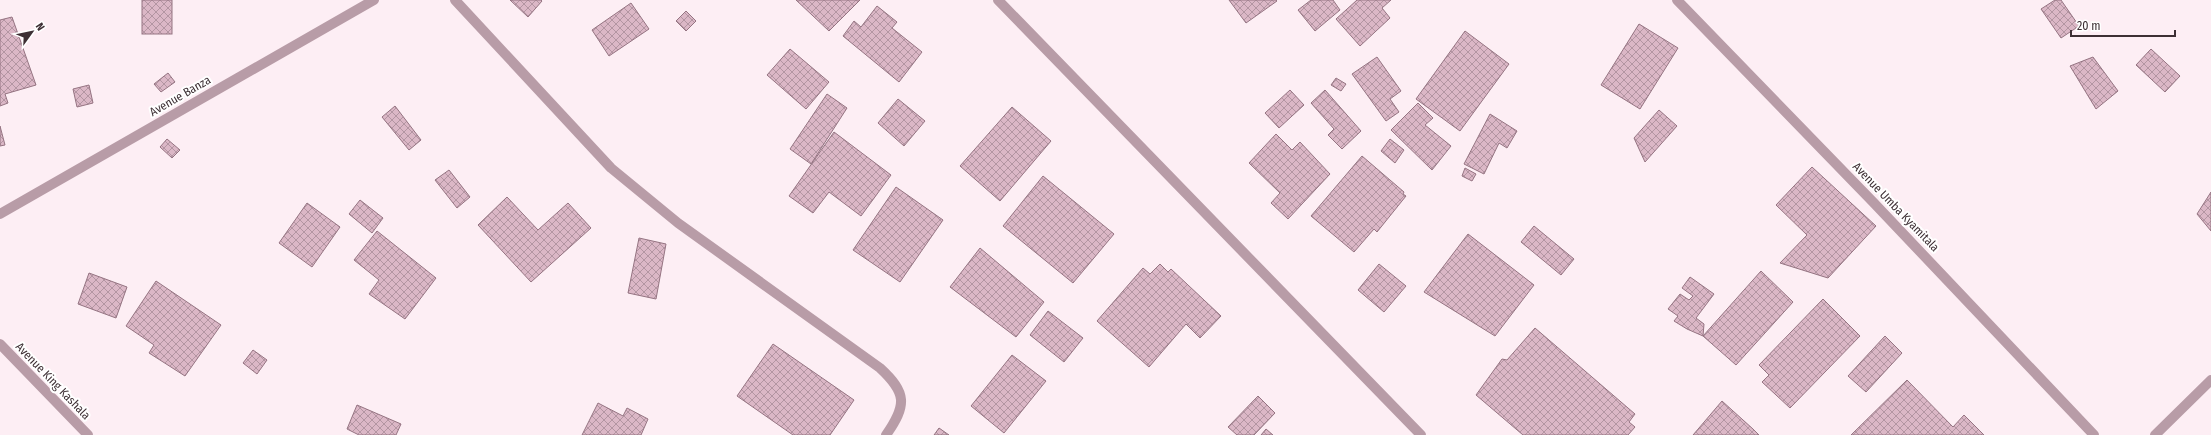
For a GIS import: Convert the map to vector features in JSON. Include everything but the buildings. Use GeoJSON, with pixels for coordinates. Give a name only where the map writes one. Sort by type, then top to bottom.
{"type":"FeatureCollection","features":[{"type":"Feature","properties":{"kind":"street","name":"Avenue Banza"},"geometry":{"type":"LineString","coordinates":[[0,214],[374,0]]}},
{"type":"Feature","properties":{"kind":"street"},"geometry":{"type":"LineString","coordinates":[[455,0],[611,168],[678,223],[880,368],[895,382],[902,397],[899,414],[886,435]]}},
{"type":"Feature","properties":{"kind":"street"},"geometry":{"type":"LineString","coordinates":[[998,0],[1421,435]]}},
{"type":"Feature","properties":{"kind":"street","name":"Avenue Umba Kyamitala"},"geometry":{"type":"LineString","coordinates":[[1677,0],[1873,202],[2094,435]]}},
{"type":"Feature","properties":{"kind":"street","name":"Avenue King Kashala"},"geometry":{"type":"LineString","coordinates":[[0,344],[88,435]]}},
{"type":"Feature","properties":{"kind":"street"},"geometry":{"type":"LineString","coordinates":[[2155,435],[2211,380]]}}]}
